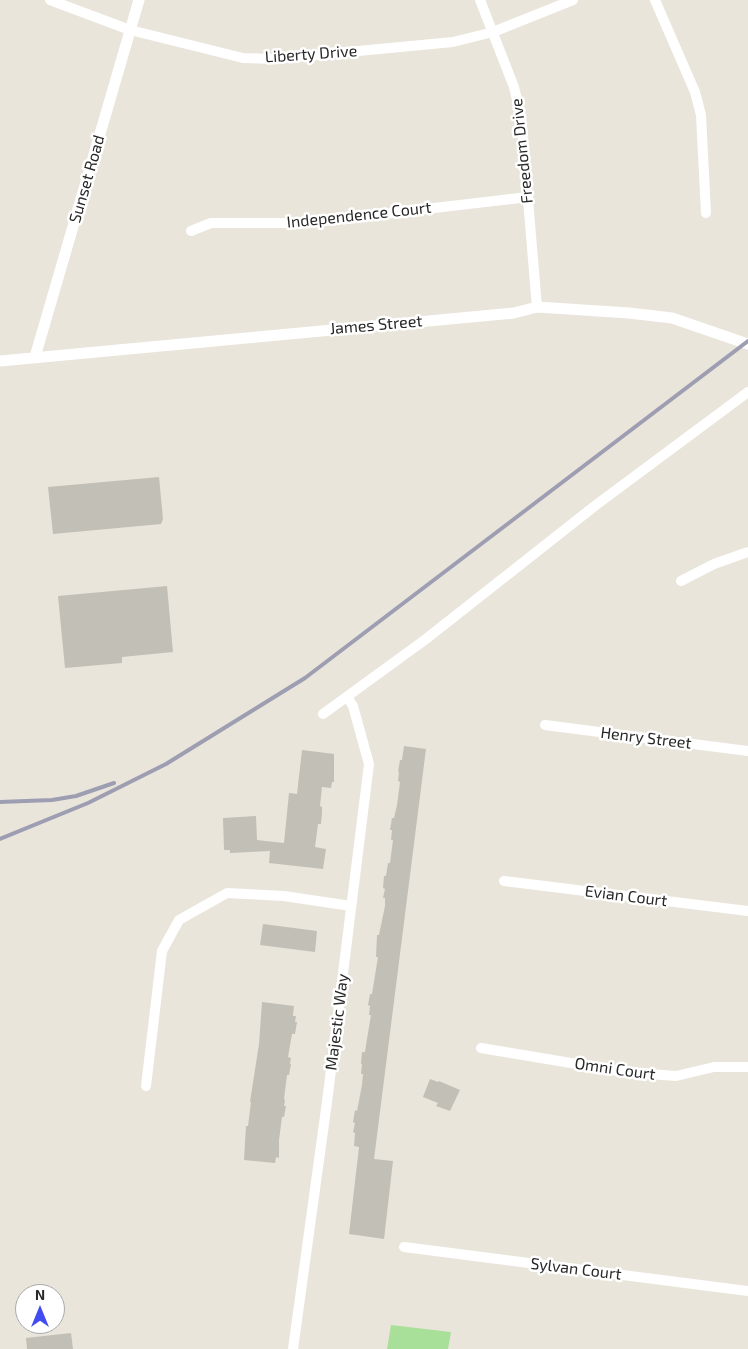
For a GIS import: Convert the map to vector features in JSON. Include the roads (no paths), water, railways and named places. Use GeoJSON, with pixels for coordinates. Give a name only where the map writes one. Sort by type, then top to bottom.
{"type":"FeatureCollection","features":[{"type":"Feature","properties":{"kind":"street","name":"Liberty Drive"},"geometry":{"type":"LineString","coordinates":[[50,0],[130,30],[243,58],[274,59],[453,42],[493,32],[573,0]]}},
{"type":"Feature","properties":{"kind":"street","name":"Sunset Road"},"geometry":{"type":"LineString","coordinates":[[35,358],[139,0]]}},
{"type":"Feature","properties":{"kind":"street","name":"Freedom Drive"},"geometry":{"type":"LineString","coordinates":[[480,0],[514,87],[521,117],[537,307]]}},
{"type":"Feature","properties":{"kind":"street"},"geometry":{"type":"LineString","coordinates":[[655,0],[695,92],[701,115],[706,212]]}},
{"type":"Feature","properties":{"kind":"street","name":"Independence Court"},"geometry":{"type":"LineString","coordinates":[[191,231],[211,223],[306,223],[528,197]]}},
{"type":"Feature","properties":{"kind":"street","name":"James Street"},"geometry":{"type":"LineString","coordinates":[[0,361],[514,312],[537,307],[628,312],[672,318],[748,344]]}},
{"type":"Feature","properties":{"kind":"street"},"geometry":{"type":"LineString","coordinates":[[323,714],[426,639],[596,505],[747,391]]}},
{"type":"Feature","properties":{"kind":"street"},"geometry":{"type":"LineString","coordinates":[[681,581],[714,564],[748,552]]}},
{"type":"Feature","properties":{"kind":"street","name":"Majestic Way"},"geometry":{"type":"LineString","coordinates":[[293,1349],[327,1102],[369,764],[353,706],[347,698]]}},
{"type":"Feature","properties":{"kind":"street","name":"Henry Street"},"geometry":{"type":"LineString","coordinates":[[545,725],[748,751]]}},
{"type":"Feature","properties":{"kind":"street","name":"Evian Court"},"geometry":{"type":"LineString","coordinates":[[504,882],[748,911]]}},
{"type":"Feature","properties":{"kind":"street"},"geometry":{"type":"LineString","coordinates":[[146,1086],[162,951],[179,920],[227,893],[284,896],[351,906]]}},
{"type":"Feature","properties":{"kind":"street","name":"Omni Court"},"geometry":{"type":"LineString","coordinates":[[481,1048],[625,1072],[676,1076],[714,1067],[748,1067]]}},
{"type":"Feature","properties":{"kind":"street","name":"Sylvan Court"},"geometry":{"type":"LineString","coordinates":[[404,1247],[748,1291]]}},
{"type":"Feature","properties":{"kind":"railway"},"geometry":{"type":"LineString","coordinates":[[0,839],[88,803],[166,764],[305,678],[748,341]]}},
{"type":"Feature","properties":{"kind":"railway"},"geometry":{"type":"LineString","coordinates":[[0,802],[52,800],[76,796],[114,783]]}}]}
